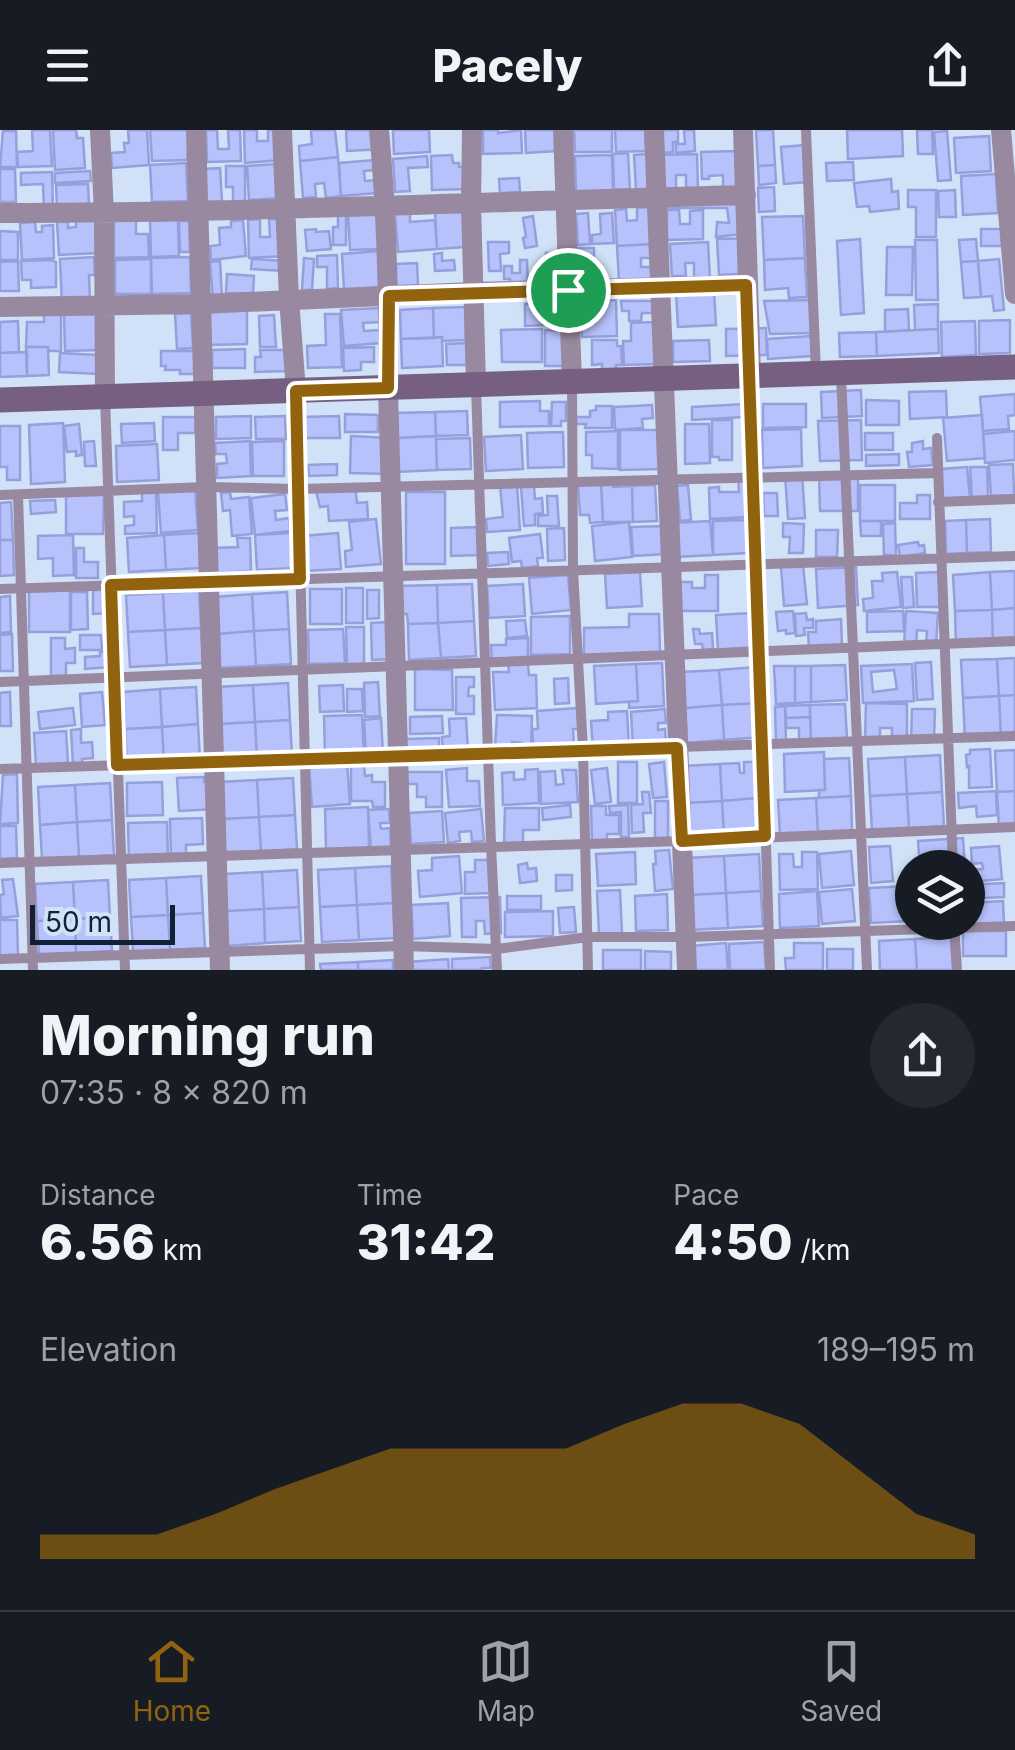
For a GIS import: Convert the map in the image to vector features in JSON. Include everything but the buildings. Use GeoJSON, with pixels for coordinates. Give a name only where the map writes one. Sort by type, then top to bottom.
{"type":"FeatureCollection","features":[{"type":"Feature","properties":{"kind":"street"},"geometry":{"type":"LineString","coordinates":[[100,130],[104,397]]}},
{"type":"Feature","properties":{"kind":"street"},"geometry":{"type":"LineString","coordinates":[[196,130],[220,961]]}},
{"type":"Feature","properties":{"kind":"street"},"geometry":{"type":"LineString","coordinates":[[282,130],[296,391]]}},
{"type":"Feature","properties":{"kind":"street"},"geometry":{"type":"LineString","coordinates":[[379,130],[389,296],[388,388],[404,970]]}},
{"type":"Feature","properties":{"kind":"street"},"geometry":{"type":"LineString","coordinates":[[472,130],[476,385]]}},
{"type":"Feature","properties":{"kind":"street"},"geometry":{"type":"LineString","coordinates":[[562,130],[572,382]]}},
{"type":"Feature","properties":{"kind":"street"},"geometry":{"type":"LineString","coordinates":[[654,130],[688,970]]}},
{"type":"Feature","properties":{"kind":"street"},"geometry":{"type":"LineString","coordinates":[[743,130],[751,376]]}},
{"type":"Feature","properties":{"kind":"street"},"geometry":{"type":"LineString","coordinates":[[1001,130],[1015,294]]}},
{"type":"Feature","properties":{"kind":"street"},"geometry":{"type":"LineString","coordinates":[[0,213],[285,210],[746,195]]}},
{"type":"Feature","properties":{"kind":"street"},"geometry":{"type":"LineString","coordinates":[[0,307],[746,285]]}},
{"type":"Feature","properties":{"kind":"street"},"geometry":{"type":"LineString","coordinates":[[0,400],[1015,367]]}},
{"type":"Feature","properties":{"kind":"lane"},"geometry":{"type":"LineString","coordinates":[[806,130],[829,373],[846,476],[867,970]]}},
{"type":"Feature","properties":{"kind":"lane"},"geometry":{"type":"LineString","coordinates":[[751,376],[770,970]]}},
{"type":"Feature","properties":{"kind":"lane"},"geometry":{"type":"LineString","coordinates":[[572,382],[573,570],[583,750],[588,970]]}},
{"type":"Feature","properties":{"kind":"lane"},"geometry":{"type":"LineString","coordinates":[[476,385],[498,970]]}},
{"type":"Feature","properties":{"kind":"lane"},"geometry":{"type":"LineString","coordinates":[[296,391],[310,970]]}},
{"type":"Feature","properties":{"kind":"lane"},"geometry":{"type":"LineString","coordinates":[[104,397],[125,970]]}},
{"type":"Feature","properties":{"kind":"lane"},"geometry":{"type":"LineString","coordinates":[[937,438],[953,850]]}},
{"type":"Feature","properties":{"kind":"lane"},"geometry":{"type":"LineString","coordinates":[[0,496],[205,487],[938,473]]}},
{"type":"Feature","properties":{"kind":"lane"},"geometry":{"type":"LineString","coordinates":[[18,495],[32,964]]}},
{"type":"Feature","properties":{"kind":"lane"},"geometry":{"type":"LineString","coordinates":[[938,502],[1015,499]]}},
{"type":"Feature","properties":{"kind":"lane"},"geometry":{"type":"LineString","coordinates":[[0,589],[1015,556]]}},
{"type":"Feature","properties":{"kind":"lane"},"geometry":{"type":"LineString","coordinates":[[0,682],[1015,641]]}},
{"type":"Feature","properties":{"kind":"lane"},"geometry":{"type":"LineString","coordinates":[[0,769],[1015,736]]}},
{"type":"Feature","properties":{"kind":"lane"},"geometry":{"type":"LineString","coordinates":[[0,863],[1015,827]]}},
{"type":"Feature","properties":{"kind":"lane"},"geometry":{"type":"LineString","coordinates":[[985,926],[1015,926]]}},
{"type":"Feature","properties":{"kind":"lane"},"geometry":{"type":"LineString","coordinates":[[0,959],[32,964],[124,955],[220,961],[309,949],[497,949],[588,938],[895,929]]}},
{"type":"Feature","properties":{"kind":"lane"},"geometry":{"type":"LineString","coordinates":[[955,940],[957,970]]}},
{"type":"Feature","properties":{"kind":"route"},"geometry":{"type":"LineString","coordinates":[[746,285],[765,836],[682,841],[677,748],[117,765],[111,585],[300,579],[296,391],[388,388],[389,296],[568,290],[746,285]]}}]}
